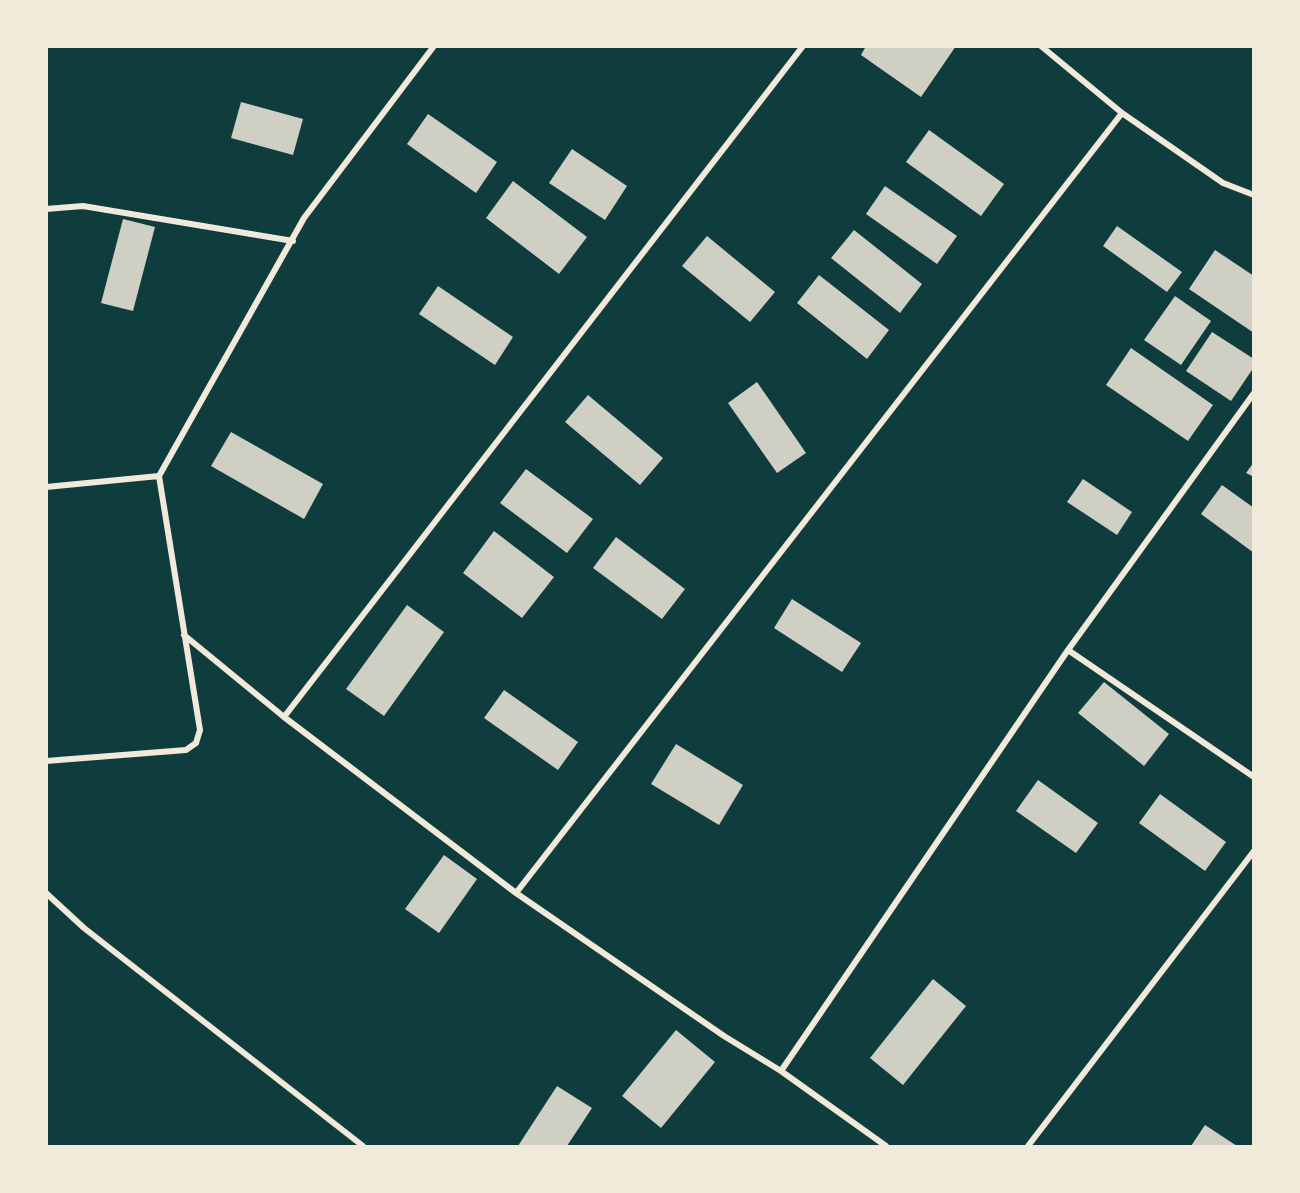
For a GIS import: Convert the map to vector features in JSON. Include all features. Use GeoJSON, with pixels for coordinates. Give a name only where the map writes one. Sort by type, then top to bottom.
{"type":"FeatureCollection","features":[{"type":"Feature","properties":{"kind":"street"},"geometry":{"type":"LineString","coordinates":[[46,761],[186,750],[196,743],[200,729],[159,476],[304,218],[434,46]]}},
{"type":"Feature","properties":{"kind":"street"},"geometry":{"type":"LineString","coordinates":[[284,717],[803,46]]}},
{"type":"Feature","properties":{"kind":"street"},"geometry":{"type":"LineString","coordinates":[[1041,46],[1122,113],[1223,183],[1254,195]]}},
{"type":"Feature","properties":{"kind":"street"},"geometry":{"type":"LineString","coordinates":[[516,893],[1122,113]]}},
{"type":"Feature","properties":{"kind":"street"},"geometry":{"type":"LineString","coordinates":[[46,209],[83,206],[293,241]]}},
{"type":"Feature","properties":{"kind":"street"},"geometry":{"type":"LineString","coordinates":[[781,1071],[1068,650],[1254,393]]}},
{"type":"Feature","properties":{"kind":"street"},"geometry":{"type":"LineString","coordinates":[[46,487],[159,476]]}},
{"type":"Feature","properties":{"kind":"street"},"geometry":{"type":"LineString","coordinates":[[184,635],[284,717],[516,893],[724,1036],[781,1071],[886,1146]]}},
{"type":"Feature","properties":{"kind":"street"},"geometry":{"type":"LineString","coordinates":[[1068,650],[1254,777]]}},
{"type":"Feature","properties":{"kind":"street"},"geometry":{"type":"LineString","coordinates":[[1028,1146],[1254,850]]}},
{"type":"Feature","properties":{"kind":"street"},"geometry":{"type":"LineString","coordinates":[[46,893],[84,928],[363,1146]]}},
{"type":"Feature","properties":{"kind":"building"},"geometry":{"type":"Polygon","coordinates":[[[866,46],[956,46],[921,97],[861,55],[866,46]]]}},
{"type":"Feature","properties":{"kind":"building"},"geometry":{"type":"Polygon","coordinates":[[[241,102],[303,119],[293,155],[231,138],[241,102]]]}},
{"type":"Feature","properties":{"kind":"building"},"geometry":{"type":"Polygon","coordinates":[[[428,114],[497,162],[476,193],[407,144],[428,114]]]}},
{"type":"Feature","properties":{"kind":"building"},"geometry":{"type":"Polygon","coordinates":[[[929,130],[1004,184],[981,216],[906,162],[929,130]]]}},
{"type":"Feature","properties":{"kind":"building"},"geometry":{"type":"Polygon","coordinates":[[[572,149],[627,186],[605,220],[549,183],[572,149]]]}},
{"type":"Feature","properties":{"kind":"building"},"geometry":{"type":"Polygon","coordinates":[[[513,181],[587,237],[559,274],[486,218],[513,181]]]}},
{"type":"Feature","properties":{"kind":"building"},"geometry":{"type":"Polygon","coordinates":[[[885,186],[957,236],[937,264],[866,214],[885,186]]]}},
{"type":"Feature","properties":{"kind":"building"},"geometry":{"type":"Polygon","coordinates":[[[123,219],[155,227],[133,311],[101,303],[123,219]]]}},
{"type":"Feature","properties":{"kind":"building"},"geometry":{"type":"Polygon","coordinates":[[[1117,226],[1182,272],[1167,292],[1103,246],[1117,226]]]}},
{"type":"Feature","properties":{"kind":"building"},"geometry":{"type":"Polygon","coordinates":[[[854,230],[922,284],[900,313],[831,258],[854,230]]]}},
{"type":"Feature","properties":{"kind":"building"},"geometry":{"type":"Polygon","coordinates":[[[707,236],[775,292],[750,322],[682,266],[707,236]]]}},
{"type":"Feature","properties":{"kind":"building"},"geometry":{"type":"Polygon","coordinates":[[[1215,250],[1254,276],[1254,333],[1189,289],[1215,250]]]}},
{"type":"Feature","properties":{"kind":"building"},"geometry":{"type":"Polygon","coordinates":[[[819,275],[889,330],[867,359],[797,303],[819,275]]]}},
{"type":"Feature","properties":{"kind":"building"},"geometry":{"type":"Polygon","coordinates":[[[438,286],[513,337],[495,365],[419,314],[438,286]]]}},
{"type":"Feature","properties":{"kind":"building"},"geometry":{"type":"Polygon","coordinates":[[[1175,296],[1211,321],[1181,365],[1144,340],[1175,296]]]}},
{"type":"Feature","properties":{"kind":"building"},"geometry":{"type":"Polygon","coordinates":[[[1212,332],[1254,359],[1254,367],[1231,401],[1186,371],[1212,332]]]}},
{"type":"Feature","properties":{"kind":"building"},"geometry":{"type":"Polygon","coordinates":[[[1131,348],[1213,405],[1188,441],[1106,385],[1131,348]]]}},
{"type":"Feature","properties":{"kind":"building"},"geometry":{"type":"Polygon","coordinates":[[[757,382],[806,453],[777,473],[728,403],[757,382]]]}},
{"type":"Feature","properties":{"kind":"building"},"geometry":{"type":"Polygon","coordinates":[[[588,395],[663,458],[640,485],[565,422],[588,395]]]}},
{"type":"Feature","properties":{"kind":"building"},"geometry":{"type":"Polygon","coordinates":[[[231,432],[323,484],[304,519],[211,466],[231,432]]]}},
{"type":"Feature","properties":{"kind":"building"},"geometry":{"type":"Polygon","coordinates":[[[1254,462],[1254,477],[1246,473],[1254,462]]]}},
{"type":"Feature","properties":{"kind":"building"},"geometry":{"type":"Polygon","coordinates":[[[526,469],[593,519],[567,553],[500,503],[526,469]]]}},
{"type":"Feature","properties":{"kind":"building"},"geometry":{"type":"Polygon","coordinates":[[[1083,479],[1132,512],[1117,535],[1067,502],[1083,479]]]}},
{"type":"Feature","properties":{"kind":"building"},"geometry":{"type":"Polygon","coordinates":[[[1222,485],[1254,508],[1254,553],[1201,514],[1222,485]]]}},
{"type":"Feature","properties":{"kind":"building"},"geometry":{"type":"Polygon","coordinates":[[[494,531],[554,577],[522,618],[463,573],[494,531]]]}},
{"type":"Feature","properties":{"kind":"building"},"geometry":{"type":"Polygon","coordinates":[[[616,537],[685,589],[662,619],[593,568],[616,537]]]}},
{"type":"Feature","properties":{"kind":"building"},"geometry":{"type":"Polygon","coordinates":[[[792,599],[861,643],[842,672],[774,628],[792,599]]]}},
{"type":"Feature","properties":{"kind":"building"},"geometry":{"type":"Polygon","coordinates":[[[407,605],[444,632],[384,716],[346,689],[407,605]]]}},
{"type":"Feature","properties":{"kind":"building"},"geometry":{"type":"Polygon","coordinates":[[[1104,682],[1169,734],[1144,766],[1078,713],[1104,682]]]}},
{"type":"Feature","properties":{"kind":"building"},"geometry":{"type":"Polygon","coordinates":[[[504,690],[578,742],[558,770],[484,718],[504,690]]]}},
{"type":"Feature","properties":{"kind":"building"},"geometry":{"type":"Polygon","coordinates":[[[676,744],[743,785],[719,825],[651,784],[676,744]]]}},
{"type":"Feature","properties":{"kind":"building"},"geometry":{"type":"Polygon","coordinates":[[[1038,780],[1098,823],[1076,853],[1016,811],[1038,780]]]}},
{"type":"Feature","properties":{"kind":"building"},"geometry":{"type":"Polygon","coordinates":[[[1160,794],[1226,842],[1205,871],[1139,823],[1160,794]]]}},
{"type":"Feature","properties":{"kind":"building"},"geometry":{"type":"Polygon","coordinates":[[[444,855],[477,879],[439,933],[405,909],[444,855]]]}},
{"type":"Feature","properties":{"kind":"building"},"geometry":{"type":"Polygon","coordinates":[[[933,979],[966,1006],[903,1085],[870,1058],[933,979]]]}},
{"type":"Feature","properties":{"kind":"building"},"geometry":{"type":"Polygon","coordinates":[[[676,1030],[715,1062],[661,1128],[622,1096],[676,1030]]]}},
{"type":"Feature","properties":{"kind":"building"},"geometry":{"type":"Polygon","coordinates":[[[557,1086],[592,1108],[567,1146],[518,1146],[557,1086]]]}},
{"type":"Feature","properties":{"kind":"building"},"geometry":{"type":"Polygon","coordinates":[[[1205,1125],[1237,1146],[1191,1146],[1205,1125]]]}}]}
